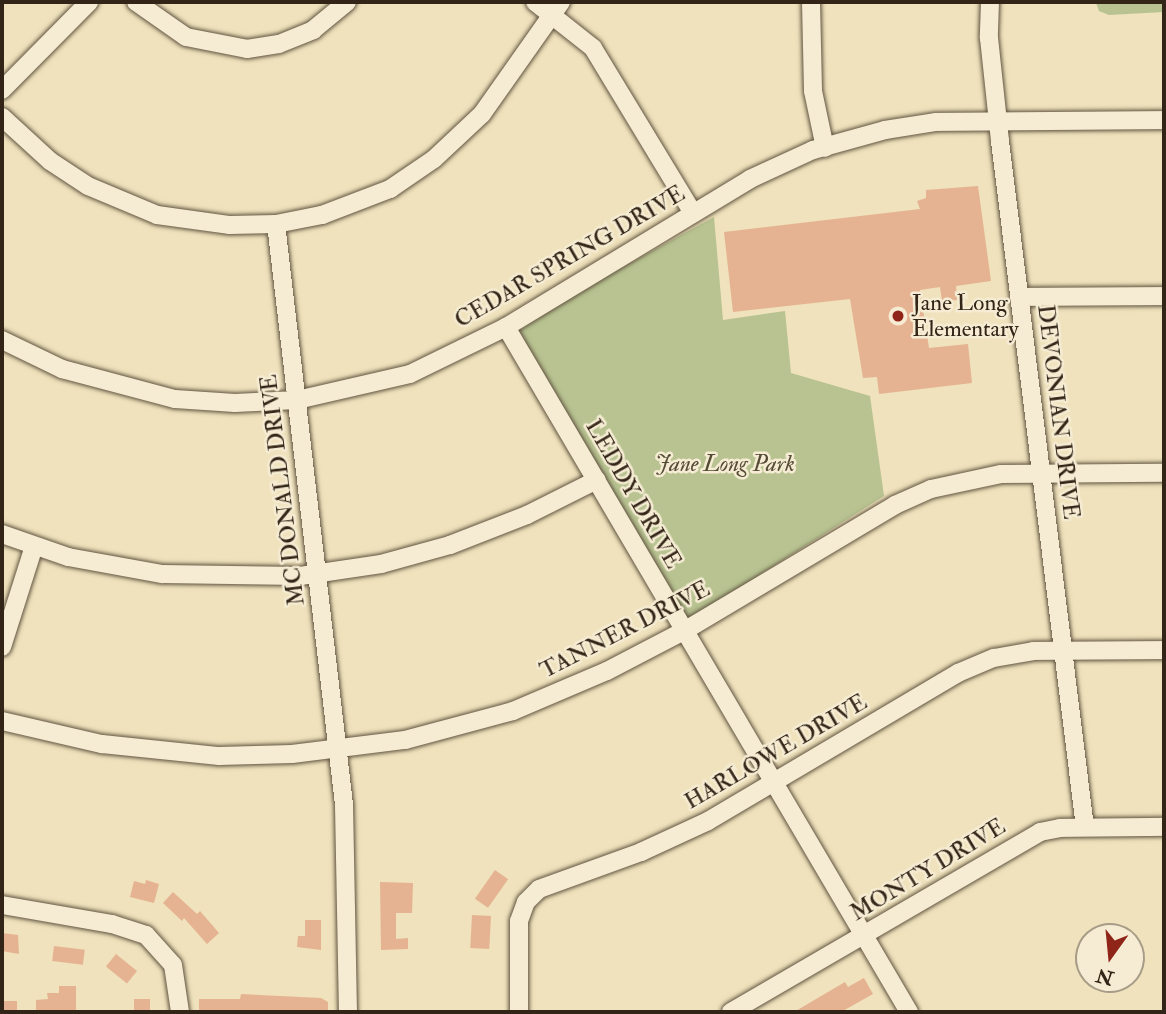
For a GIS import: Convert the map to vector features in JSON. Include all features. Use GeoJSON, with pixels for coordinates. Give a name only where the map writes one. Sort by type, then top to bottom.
{"type":"FeatureCollection","features":[{"type":"Feature","properties":{"kind":"street"},"geometry":{"type":"LineString","coordinates":[[2,90],[89,2]]}},
{"type":"Feature","properties":{"kind":"street"},"geometry":{"type":"LineString","coordinates":[[136,2],[186,37],[247,49],[279,44],[313,30],[347,2]]}},
{"type":"Feature","properties":{"kind":"street"},"geometry":{"type":"LineString","coordinates":[[535,2],[557,8],[593,48],[615,78],[693,213]]}},
{"type":"Feature","properties":{"kind":"street"},"geometry":{"type":"LineString","coordinates":[[811,2],[813,91],[825,148]]}},
{"type":"Feature","properties":{"kind":"street","name":"DEVONIAN DRIVE"},"geometry":{"type":"LineString","coordinates":[[990,2],[989,38],[997,120],[1085,827]]}},
{"type":"Feature","properties":{"kind":"street"},"geometry":{"type":"LineString","coordinates":[[2,117],[50,161],[121,203],[199,223],[276,224],[365,200],[434,159],[482,114],[557,8]]}},
{"type":"Feature","properties":{"kind":"street","name":"CEDAR SPRING DRIVE"},"geometry":{"type":"LineString","coordinates":[[2,340],[62,369],[175,399],[235,403],[297,400],[410,374],[506,327],[750,179],[825,148],[907,126],[997,120],[1164,120]]}},
{"type":"Feature","properties":{"kind":"street","name":"MC DONALD DRIVE"},"geometry":{"type":"LineString","coordinates":[[276,224],[338,750],[346,842],[348,1012]]}},
{"type":"Feature","properties":{"kind":"street"},"geometry":{"type":"LineString","coordinates":[[1019,297],[1164,296]]}},
{"type":"Feature","properties":{"kind":"street","name":"LEDDY DRIVE"},"geometry":{"type":"LineString","coordinates":[[506,327],[909,1012]]}},
{"type":"Feature","properties":{"kind":"street","name":"TANNER DRIVE"},"geometry":{"type":"LineString","coordinates":[[2,721],[87,742],[190,754],[338,750],[405,740],[513,710],[607,671],[684,631],[917,494],[991,474],[1164,473]]}},
{"type":"Feature","properties":{"kind":"street"},"geometry":{"type":"LineString","coordinates":[[2,534],[34,546],[114,567],[173,576],[256,579],[318,574],[450,545],[527,515],[597,480]]}},
{"type":"Feature","properties":{"kind":"street"},"geometry":{"type":"LineString","coordinates":[[2,647],[34,546]]}},
{"type":"Feature","properties":{"kind":"street","name":"HARLOWE DRIVE"},"geometry":{"type":"LineString","coordinates":[[519,1012],[519,921],[534,893],[641,852],[774,785],[975,664],[1014,653],[1164,650]]}},
{"type":"Feature","properties":{"kind":"street","name":"MONTY DRIVE"},"geometry":{"type":"LineString","coordinates":[[731,1012],[865,937],[1034,835],[1085,827],[1164,827]]}},
{"type":"Feature","properties":{"kind":"street"},"geometry":{"type":"LineString","coordinates":[[2,905],[112,924],[146,935],[173,965],[180,1012]]}},
{"type":"Feature","properties":{"kind":"green space"},"geometry":{"type":"Polygon","coordinates":[[[1164,2],[1164,12],[1109,15],[1099,11],[1096,3],[1164,2]]]}},
{"type":"Feature","properties":{"kind":"green space","name":"Jane Long Park"},"geometry":{"type":"Polygon","coordinates":[[[714,217],[723,320],[785,311],[791,373],[870,396],[884,496],[688,620],[519,331],[579,291],[714,217]]]}},
{"type":"Feature","properties":{"kind":"building"},"geometry":{"type":"Polygon","coordinates":[[[978,186],[991,281],[956,286],[957,300],[942,301],[940,287],[920,290],[929,348],[968,344],[972,383],[879,394],[877,377],[863,378],[850,299],[733,312],[724,232],[920,209],[917,201],[926,198],[926,190],[978,186]]]}},
{"type":"Feature","properties":{"kind":"building"},"geometry":{"type":"Polygon","coordinates":[[[495,870],[508,879],[488,908],[475,899],[495,870]]]}},
{"type":"Feature","properties":{"kind":"building"},"geometry":{"type":"Polygon","coordinates":[[[146,880],[159,884],[154,903],[130,897],[134,881],[145,884],[146,880]]]}},
{"type":"Feature","properties":{"kind":"building"},"geometry":{"type":"Polygon","coordinates":[[[380,882],[413,883],[412,913],[396,913],[396,939],[408,938],[408,949],[381,950],[380,882]]]}},
{"type":"Feature","properties":{"kind":"building"},"geometry":{"type":"Polygon","coordinates":[[[173,892],[197,914],[200,911],[219,933],[207,944],[184,918],[182,921],[163,903],[173,892]]]}},
{"type":"Feature","properties":{"kind":"building"},"geometry":{"type":"Polygon","coordinates":[[[472,915],[491,916],[489,949],[470,948],[472,915]]]}},
{"type":"Feature","properties":{"kind":"building"},"geometry":{"type":"Polygon","coordinates":[[[305,920],[321,920],[321,950],[297,947],[298,936],[305,936],[305,920]]]}},
{"type":"Feature","properties":{"kind":"building"},"geometry":{"type":"Polygon","coordinates":[[[2,933],[18,935],[19,954],[2,951],[2,933]]]}},
{"type":"Feature","properties":{"kind":"building"},"geometry":{"type":"Polygon","coordinates":[[[54,946],[85,950],[83,965],[52,961],[54,946]]]}},
{"type":"Feature","properties":{"kind":"building"},"geometry":{"type":"Polygon","coordinates":[[[116,954],[137,971],[127,983],[106,966],[116,954]]]}},
{"type":"Feature","properties":{"kind":"building"},"geometry":{"type":"Polygon","coordinates":[[[864,978],[873,994],[841,1012],[794,1012],[845,982],[848,987],[864,978]]]}},
{"type":"Feature","properties":{"kind":"building"},"geometry":{"type":"Polygon","coordinates":[[[59,986],[76,986],[76,1012],[36,1012],[36,1000],[48,999],[47,993],[59,993],[59,986]]]}},
{"type":"Feature","properties":{"kind":"building"},"geometry":{"type":"Polygon","coordinates":[[[241,994],[321,998],[328,1002],[328,1012],[199,1012],[199,999],[240,999],[241,994]]]}},
{"type":"Feature","properties":{"kind":"building"},"geometry":{"type":"Polygon","coordinates":[[[134,999],[150,999],[150,1012],[134,1012],[134,999]]]}},
{"type":"Feature","properties":{"kind":"building"},"geometry":{"type":"Polygon","coordinates":[[[2,1001],[17,1001],[17,1012],[2,1012],[2,1001]]]}},
{"type":"Feature","properties":{"kind":"place","name":"Jane Long Elementary"},"geometry":{"type":"Point","coordinates":[898,316]}}]}
